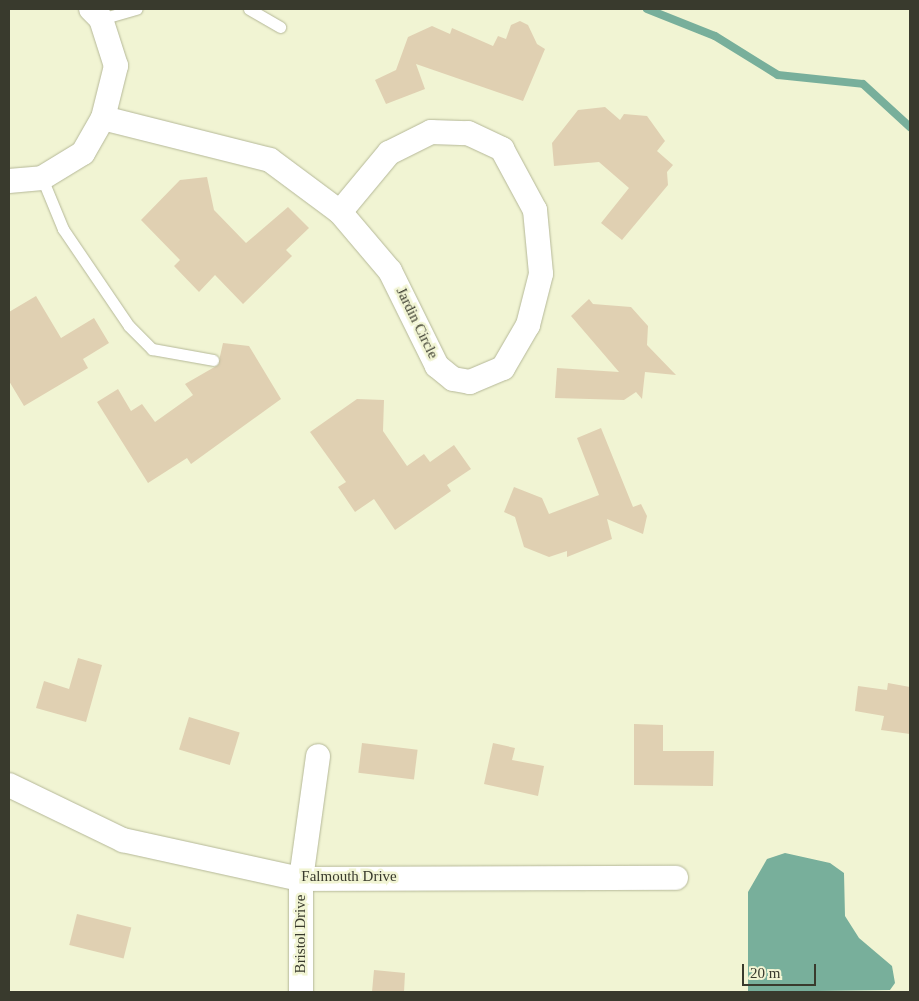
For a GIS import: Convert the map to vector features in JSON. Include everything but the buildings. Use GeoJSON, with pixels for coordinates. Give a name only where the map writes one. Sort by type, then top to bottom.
{"type":"FeatureCollection","features":[{"type":"Feature","properties":{"kind":"street"},"geometry":{"type":"LineString","coordinates":[[9,181],[42,178],[83,153],[103,118],[116,66],[96,14]]}},
{"type":"Feature","properties":{"kind":"street","name":"Jardin Circle"},"geometry":{"type":"LineString","coordinates":[[103,118],[270,160],[340,212],[390,271],[438,366],[453,379],[470,382],[503,368],[528,325],[541,274],[535,210],[502,149],[468,133],[431,132],[389,153],[340,212]]}},
{"type":"Feature","properties":{"kind":"street","name":"Bristol Drive"},"geometry":{"type":"LineString","coordinates":[[301,992],[301,879],[318,756]]}},
{"type":"Feature","properties":{"kind":"street","name":"Falmouth Drive"},"geometry":{"type":"LineString","coordinates":[[9,785],[123,840],[301,879],[676,878]]}},
{"type":"Feature","properties":{"kind":"lane"},"geometry":{"type":"LineString","coordinates":[[96,14],[137,9]]}},
{"type":"Feature","properties":{"kind":"lane"},"geometry":{"type":"LineString","coordinates":[[250,9],[280,27]]}},
{"type":"Feature","properties":{"kind":"lane"},"geometry":{"type":"LineString","coordinates":[[42,178],[63,229],[129,326],[152,348],[213,360]]}},
{"type":"Feature","properties":{"kind":"shaded area"},"geometry":{"type":"Polygon","coordinates":[[[785,853],[830,863],[844,873],[845,916],[859,938],[892,966],[895,983],[890,990],[748,992],[748,892],[767,859],[785,853]]]}},
{"type":"Feature","properties":{"kind":"waterway"},"geometry":{"type":"LineString","coordinates":[[647,9],[715,36],[778,75],[863,84],[910,127]]}}]}
